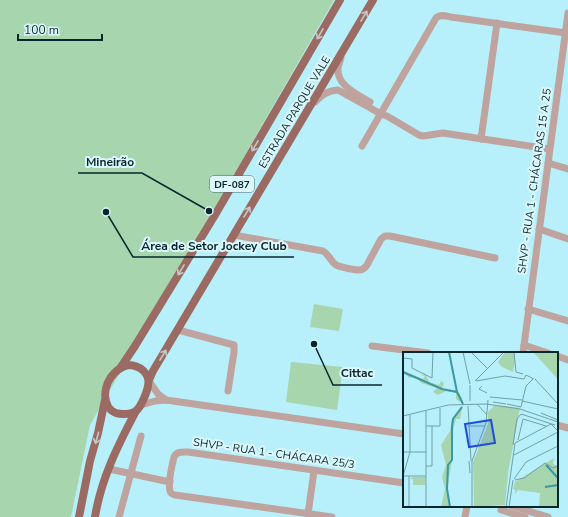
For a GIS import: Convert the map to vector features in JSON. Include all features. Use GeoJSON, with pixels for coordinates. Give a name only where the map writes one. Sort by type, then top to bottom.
{"type":"FeatureCollection","features":[{"type":"Feature","properties":{"kind":"main road","name":"ESTRADA PARQUE VALE"},"geometry":{"type":"LineString","coordinates":[[121,367],[215,215],[340,0]]}},
{"type":"Feature","properties":{"kind":"main road","name":"ESTRADA PARQUE VALE"},"geometry":{"type":"LineString","coordinates":[[149,380],[282,152],[311,106],[373,0]]}},
{"type":"Feature","properties":{"kind":"main road"},"geometry":{"type":"LineString","coordinates":[[121,367],[128,365],[136,366],[144,371],[149,380]]}},
{"type":"Feature","properties":{"kind":"main road","name":"DF-087"},"geometry":{"type":"LineString","coordinates":[[78,517],[98,433],[105,400],[105,390],[112,376],[121,367]]}},
{"type":"Feature","properties":{"kind":"main road","name":"DF-087"},"geometry":{"type":"LineString","coordinates":[[95,517],[108,469],[148,387],[149,380]]}},
{"type":"Feature","properties":{"kind":"main road"},"geometry":{"type":"LineString","coordinates":[[105,400],[112,410],[118,414],[127,414],[138,408]]}},
{"type":"Feature","properties":{"kind":"street","name":"SHVP - RUA 1 - CHÁCARAS 15 A 25"},"geometry":{"type":"LineString","coordinates":[[523,352],[568,13]]}},
{"type":"Feature","properties":{"kind":"street"},"geometry":{"type":"LineString","coordinates":[[362,146],[384,114],[438,16],[566,33]]}},
{"type":"Feature","properties":{"kind":"street"},"geometry":{"type":"LineString","coordinates":[[481,139],[497,23]]}},
{"type":"Feature","properties":{"kind":"street"},"geometry":{"type":"LineString","coordinates":[[342,52],[338,70],[343,83],[384,114]]}},
{"type":"Feature","properties":{"kind":"street"},"geometry":{"type":"LineString","coordinates":[[338,90],[343,83]]}},
{"type":"Feature","properties":{"kind":"street"},"geometry":{"type":"LineString","coordinates":[[311,106],[322,95],[338,90],[422,136],[443,133],[549,149]]}},
{"type":"Feature","properties":{"kind":"street"},"geometry":{"type":"LineString","coordinates":[[548,163],[568,169]]}},
{"type":"Feature","properties":{"kind":"street"},"geometry":{"type":"LineString","coordinates":[[539,229],[568,239]]}},
{"type":"Feature","properties":{"kind":"street"},"geometry":{"type":"LineString","coordinates":[[234,235],[322,251],[328,254],[335,264],[359,270],[364,269],[381,239],[385,236],[495,258]]}},
{"type":"Feature","properties":{"kind":"street"},"geometry":{"type":"LineString","coordinates":[[528,309],[568,321]]}},
{"type":"Feature","properties":{"kind":"street"},"geometry":{"type":"LineString","coordinates":[[178,330],[234,345],[228,391]]}},
{"type":"Feature","properties":{"kind":"street"},"geometry":{"type":"LineString","coordinates":[[524,345],[545,352]]}},
{"type":"Feature","properties":{"kind":"street"},"geometry":{"type":"LineString","coordinates":[[372,346],[420,352]]}},
{"type":"Feature","properties":{"kind":"street"},"geometry":{"type":"LineString","coordinates":[[558,356],[568,360]]}},
{"type":"Feature","properties":{"kind":"street"},"geometry":{"type":"LineString","coordinates":[[149,380],[158,394],[166,400]]}},
{"type":"Feature","properties":{"kind":"street"},"geometry":{"type":"LineString","coordinates":[[138,408],[155,401],[166,400],[403,434]]}},
{"type":"Feature","properties":{"kind":"street"},"geometry":{"type":"LineString","coordinates":[[558,425],[568,428]]}},
{"type":"Feature","properties":{"kind":"street"},"geometry":{"type":"LineString","coordinates":[[119,517],[141,436]]}},
{"type":"Feature","properties":{"kind":"street","name":"SHVP - RUA 1 - CHÁCARA 25/3"},"geometry":{"type":"LineString","coordinates":[[170,482],[175,454],[183,452],[403,483]]}},
{"type":"Feature","properties":{"kind":"street"},"geometry":{"type":"LineString","coordinates":[[108,469],[170,482],[171,494],[181,497],[332,517]]}},
{"type":"Feature","properties":{"kind":"street"},"geometry":{"type":"LineString","coordinates":[[308,514],[314,471]]}},
{"type":"Feature","properties":{"kind":"street"},"geometry":{"type":"LineString","coordinates":[[515,507],[548,517]]}},
{"type":"Feature","properties":{"kind":"street"},"geometry":{"type":"LineString","coordinates":[[501,511],[525,517]]}},
{"type":"Feature","properties":{"kind":"green space"},"geometry":{"type":"Polygon","coordinates":[[[0,0],[334,0],[90,425],[71,517],[0,517],[0,0]]]}},
{"type":"Feature","properties":{"kind":"green space"},"geometry":{"type":"Polygon","coordinates":[[[314,304],[343,309],[339,331],[310,327],[314,304]]]}},
{"type":"Feature","properties":{"kind":"green space"},"geometry":{"type":"Polygon","coordinates":[[[291,362],[343,367],[337,410],[286,402],[291,362]]]}},
{"type":"Feature","properties":{"kind":"place","name":"Mineirão"},"geometry":{"type":"Point","coordinates":[209,211]}},
{"type":"Feature","properties":{"kind":"place","name":"Área de Setor Jockey Club"},"geometry":{"type":"Point","coordinates":[106,212]}},
{"type":"Feature","properties":{"kind":"place","name":"Cittac"},"geometry":{"type":"Point","coordinates":[314,344]}}]}
